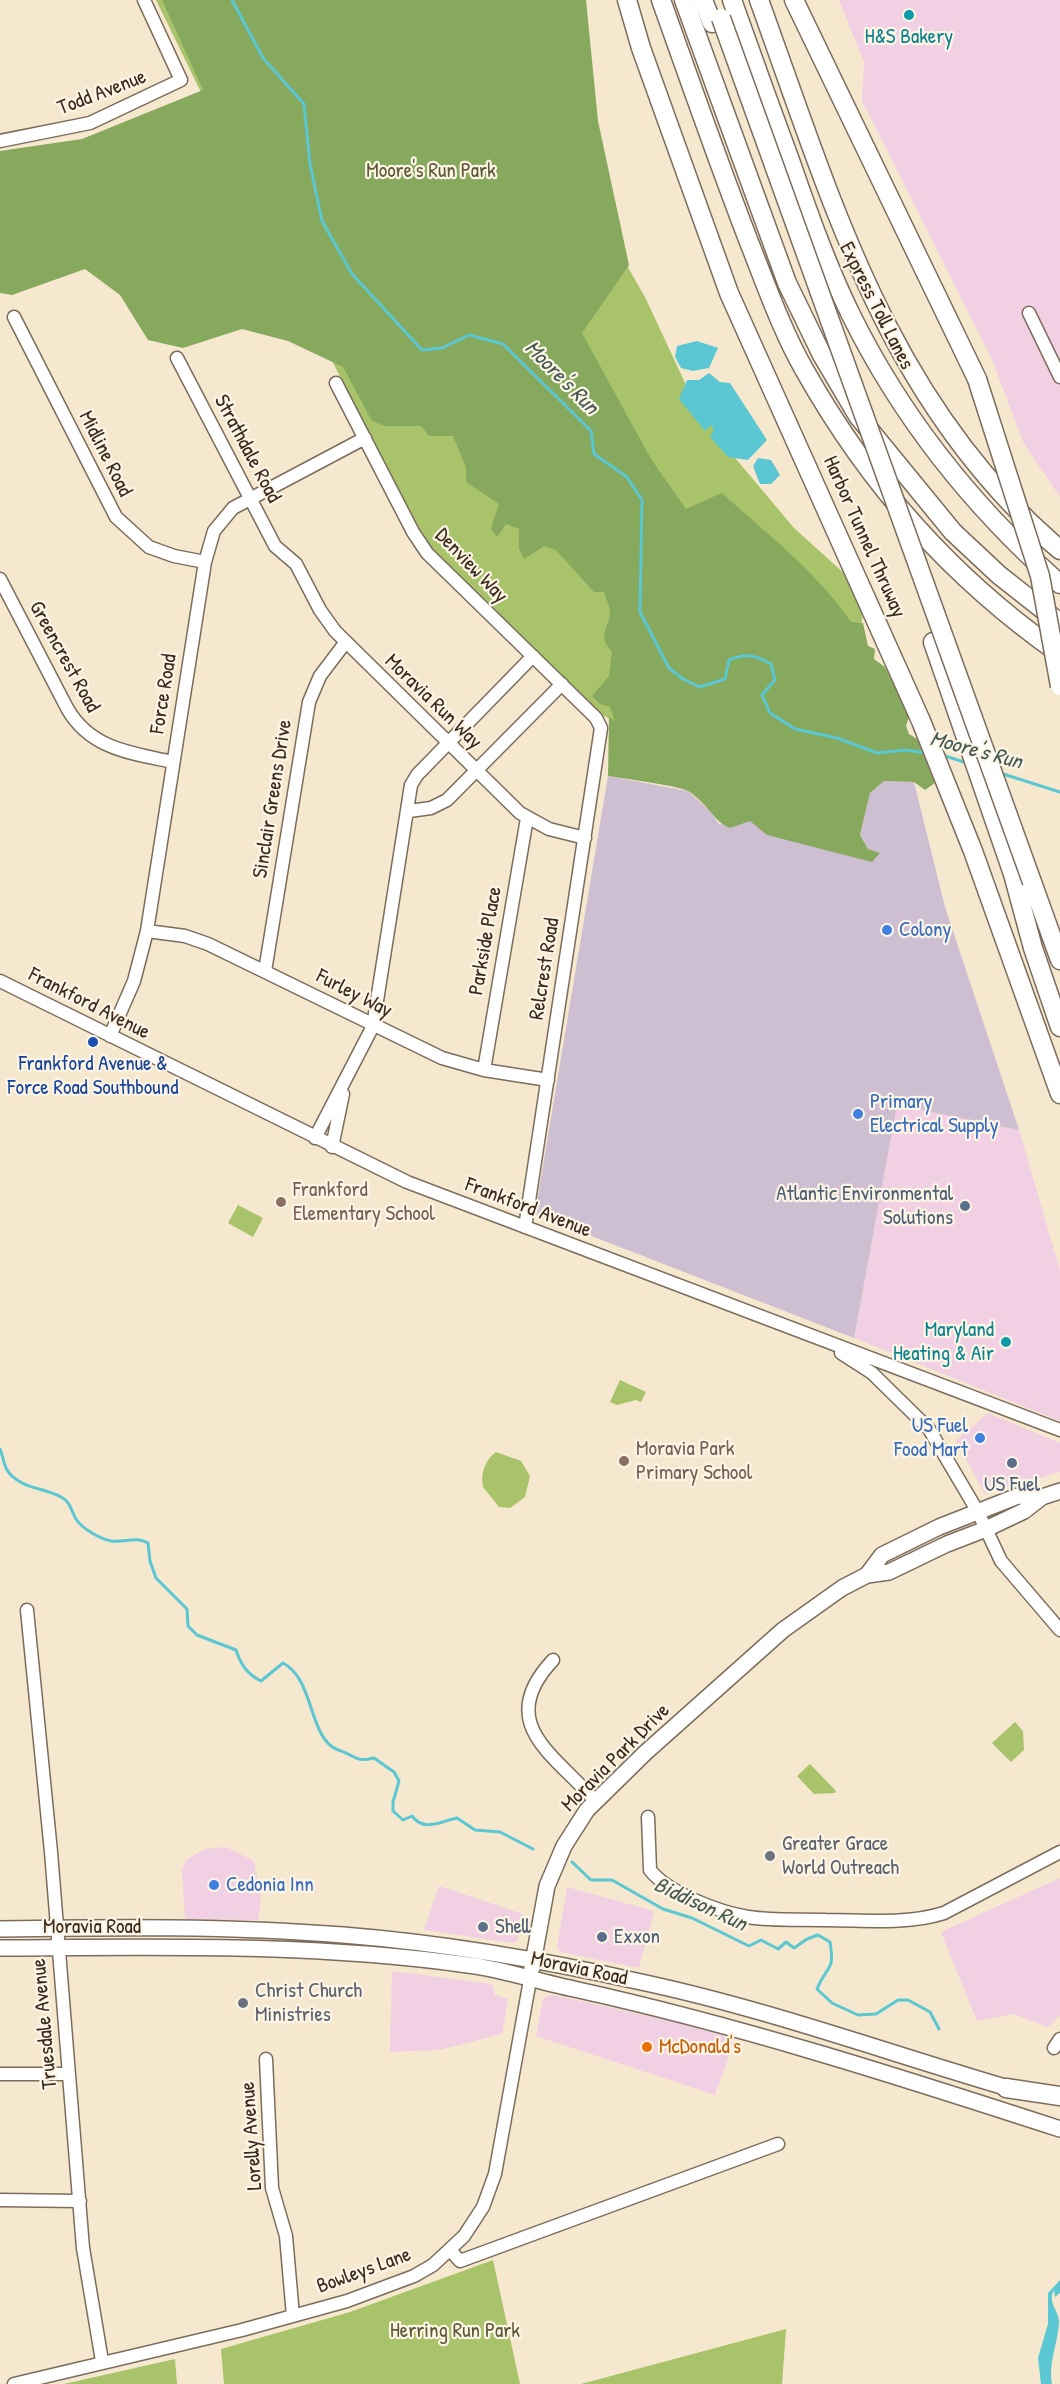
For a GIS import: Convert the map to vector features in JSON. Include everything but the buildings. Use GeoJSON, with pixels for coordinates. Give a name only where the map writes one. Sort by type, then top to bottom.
{"type":"FeatureCollection","features":[{"type":"Feature","properties":{"kind":"highway","name":"Harbor Tunnel Thruway"},"geometry":{"type":"LineString","coordinates":[[627,0],[641,48],[729,293],[921,721],[974,851],[1060,1094]]}},
{"type":"Feature","properties":{"kind":"highway"},"geometry":{"type":"LineString","coordinates":[[661,0],[768,291],[804,369],[834,420],[886,494],[939,554],[984,597],[1060,654]]}},
{"type":"Feature","properties":{"kind":"highway"},"geometry":{"type":"LineString","coordinates":[[684,0],[787,283],[822,355],[858,416],[953,531],[999,575],[1060,623]]}},
{"type":"Feature","properties":{"kind":"highway","name":"Express Toll Lanes"},"geometry":{"type":"LineString","coordinates":[[703,0],[716,20],[1060,960]]}},
{"type":"Feature","properties":{"kind":"highway","name":"Express Toll Lanes"},"geometry":{"type":"LineString","coordinates":[[715,0],[716,20],[1013,874],[1033,948],[1060,1027]]}},
{"type":"Feature","properties":{"kind":"highway","name":"Express Toll Lanes"},"geometry":{"type":"LineString","coordinates":[[732,0],[820,245],[870,349],[910,415],[956,476],[1008,535],[1060,584]]}},
{"type":"Feature","properties":{"kind":"highway"},"geometry":{"type":"LineString","coordinates":[[759,0],[848,244],[891,337],[925,393],[963,446],[1027,520],[1060,550]]}},
{"type":"Feature","properties":{"kind":"highway"},"geometry":{"type":"LineString","coordinates":[[794,0],[977,379],[1040,576],[1060,686]]}},
{"type":"Feature","properties":{"kind":"highway"},"geometry":{"type":"LineString","coordinates":[[1013,874],[1060,994]]}},
{"type":"Feature","properties":{"kind":"highway"},"geometry":{"type":"LineString","coordinates":[[1006,2088],[1060,2096]]}},
{"type":"Feature","properties":{"kind":"main road","name":"Moravia Park Drive"},"geometry":{"type":"LineString","coordinates":[[867,1575],[882,1555],[978,1512],[1018,1496],[1042,1497],[1060,1491]]}},
{"type":"Feature","properties":{"kind":"main road","name":"Moravia Park Drive"},"geometry":{"type":"LineString","coordinates":[[530,1980],[539,1923],[555,1867],[573,1830],[596,1802],[645,1753],[783,1630],[842,1588],[867,1575],[889,1572],[947,1544],[1024,1512],[1042,1497]]}},
{"type":"Feature","properties":{"kind":"main road","name":"Moravia Road"},"geometry":{"type":"LineString","coordinates":[[0,1929],[202,1929],[343,1935],[424,1943],[534,1960],[644,1982],[1060,2103]]}},
{"type":"Feature","properties":{"kind":"main road","name":"Moravia Road"},"geometry":{"type":"LineString","coordinates":[[0,1948],[210,1947],[339,1952],[470,1965],[660,2008],[951,2093],[1060,2129]]}},
{"type":"Feature","properties":{"kind":"street","name":"Todd Avenue"},"geometry":{"type":"LineString","coordinates":[[0,141],[90,123],[181,80],[144,0]]}},
{"type":"Feature","properties":{"kind":"street"},"geometry":{"type":"LineString","coordinates":[[1029,313],[1060,377]]}},
{"type":"Feature","properties":{"kind":"street","name":"Midline Road"},"geometry":{"type":"LineString","coordinates":[[14,317],[116,517],[149,547],[174,556],[205,562]]}},
{"type":"Feature","properties":{"kind":"street","name":"Strathdale Road"},"geometry":{"type":"LineString","coordinates":[[177,358],[275,546],[286,555]]}},
{"type":"Feature","properties":{"kind":"street","name":"Denview Way"},"geometry":{"type":"LineString","coordinates":[[336,383],[413,532],[427,553],[596,718]]}},
{"type":"Feature","properties":{"kind":"street","name":"Force Road"},"geometry":{"type":"LineString","coordinates":[[110,1036],[134,981],[147,931],[205,562],[214,531],[233,508],[364,438]]}},
{"type":"Feature","properties":{"kind":"street","name":"Moravia Run Way"},"geometry":{"type":"LineString","coordinates":[[286,555],[296,564],[320,610],[345,643],[477,771],[527,818],[559,832],[585,838]]}},
{"type":"Feature","properties":{"kind":"street","name":"Greencrest Road"},"geometry":{"type":"LineString","coordinates":[[0,579],[67,708],[80,728],[117,751],[173,762]]}},
{"type":"Feature","properties":{"kind":"street","name":"Sinclair Greens Drive"},"geometry":{"type":"LineString","coordinates":[[265,971],[309,702],[320,676],[345,643]]}},
{"type":"Feature","properties":{"kind":"street"},"geometry":{"type":"LineString","coordinates":[[315,1138],[373,1026],[409,811],[411,785],[448,743],[532,657]]}},
{"type":"Feature","properties":{"kind":"street"},"geometry":{"type":"LineString","coordinates":[[409,811],[431,808],[447,800],[562,684]]}},
{"type":"Feature","properties":{"kind":"street","name":"Relcrest Road"},"geometry":{"type":"LineString","coordinates":[[525,1227],[601,735],[596,718]]}},
{"type":"Feature","properties":{"kind":"street","name":"Parkside Place"},"geometry":{"type":"LineString","coordinates":[[484,1070],[527,818]]}},
{"type":"Feature","properties":{"kind":"street","name":"Furley Way"},"geometry":{"type":"LineString","coordinates":[[147,931],[201,941],[434,1054],[484,1070],[548,1080]]}},
{"type":"Feature","properties":{"kind":"street","name":"Frankford Avenue"},"geometry":{"type":"LineString","coordinates":[[0,981],[332,1147],[407,1182],[1060,1430]]}},
{"type":"Feature","properties":{"kind":"street"},"geometry":{"type":"LineString","coordinates":[[332,1147],[346,1079]]}},
{"type":"Feature","properties":{"kind":"street"},"geometry":{"type":"LineString","coordinates":[[825,1342],[872,1373],[906,1403],[940,1443],[978,1512],[1001,1561],[1060,1630]]}},
{"type":"Feature","properties":{"kind":"street"},"geometry":{"type":"LineString","coordinates":[[887,1365],[891,1378],[906,1403]]}},
{"type":"Feature","properties":{"kind":"street","name":"Truesdale Avenue"},"geometry":{"type":"LineString","coordinates":[[27,1610],[89,2293],[102,2361]]}},
{"type":"Feature","properties":{"kind":"street"},"geometry":{"type":"LineString","coordinates":[[553,1660],[531,1691],[529,1724],[547,1754],[596,1802]]}},
{"type":"Feature","properties":{"kind":"street"},"geometry":{"type":"LineString","coordinates":[[648,1817],[650,1870],[655,1876],[677,1891],[697,1900],[738,1914],[765,1919],[901,1921],[928,1917],[944,1912],[1060,1852]]}},
{"type":"Feature","properties":{"kind":"street","name":"Moravia Park Drive"},"geometry":{"type":"LineString","coordinates":[[450,2250],[464,2236],[483,2206],[495,2174],[530,1980]]}},
{"type":"Feature","properties":{"kind":"street","name":"Lorelly Avenue"},"geometry":{"type":"LineString","coordinates":[[266,2059],[272,2188],[286,2236],[293,2316]]}},
{"type":"Feature","properties":{"kind":"street"},"geometry":{"type":"LineString","coordinates":[[0,2074],[69,2074]]}},
{"type":"Feature","properties":{"kind":"street"},"geometry":{"type":"LineString","coordinates":[[450,2250],[460,2261],[778,2144]]}},
{"type":"Feature","properties":{"kind":"street"},"geometry":{"type":"LineString","coordinates":[[0,2200],[80,2201]]}},
{"type":"Feature","properties":{"kind":"street","name":"Bowleys Lane"},"geometry":{"type":"LineString","coordinates":[[14,2384],[347,2301],[414,2276],[450,2250]]}},
{"type":"Feature","properties":{"kind":"shaded area"},"geometry":{"type":"Polygon","coordinates":[[[839,0],[1060,0],[1060,497],[1024,444],[991,357],[862,101],[864,62],[839,0]]]}},
{"type":"Feature","properties":{"kind":"shaded area"},"geometry":{"type":"Polygon","coordinates":[[[608,776],[688,791],[709,810],[719,824],[750,820],[767,835],[868,849],[860,835],[870,793],[884,781],[914,782],[945,907],[1019,1130],[897,1105],[854,1338],[535,1214],[608,776]]]}},
{"type":"Feature","properties":{"kind":"shaded area"},"geometry":{"type":"Polygon","coordinates":[[[897,1105],[1019,1130],[1060,1270],[1060,1421],[854,1338],[897,1105]]]}},
{"type":"Feature","properties":{"kind":"shaded area"},"geometry":{"type":"Polygon","coordinates":[[[988,1413],[1060,1443],[1060,1472],[985,1494],[956,1441],[988,1413]]]}},
{"type":"Feature","properties":{"kind":"shaded area"},"geometry":{"type":"Polygon","coordinates":[[[226,1847],[254,1861],[261,1899],[258,1920],[185,1919],[182,1870],[186,1860],[204,1849],[226,1847]]]}},
{"type":"Feature","properties":{"kind":"shaded area"},"geometry":{"type":"Polygon","coordinates":[[[1060,1878],[1060,2015],[1048,2027],[1013,2014],[977,2021],[941,1932],[1060,1878]]]}},
{"type":"Feature","properties":{"kind":"shaded area"},"geometry":{"type":"Polygon","coordinates":[[[439,1886],[523,1914],[517,1941],[513,1943],[424,1930],[439,1886]]]}},
{"type":"Feature","properties":{"kind":"shaded area"},"geometry":{"type":"Polygon","coordinates":[[[567,1887],[654,1911],[639,1968],[560,1952],[557,1948],[567,1887]]]}},
{"type":"Feature","properties":{"kind":"shaded area"},"geometry":{"type":"Polygon","coordinates":[[[392,1971],[492,1984],[495,1995],[508,1999],[502,2034],[439,2050],[390,2052],[392,1971]]]}},
{"type":"Feature","properties":{"kind":"shaded area"},"geometry":{"type":"Polygon","coordinates":[[[553,1995],[671,2021],[735,2039],[715,2095],[536,2036],[543,1998],[553,1995]]]}},
{"type":"Feature","properties":{"kind":"green space","name":"Moore's Run Park"},"geometry":{"type":"Polygon","coordinates":[[[156,0],[579,0],[584,62],[626,264],[645,297],[686,385],[726,447],[794,528],[866,593],[848,712],[709,809],[607,717],[600,716],[438,555],[425,539],[343,383],[156,0]]]}},
{"type":"Feature","properties":{"kind":"green space","name":"Moore's Run Park"},"geometry":{"type":"Polygon","coordinates":[[[162,0],[586,0],[598,121],[629,265],[582,333],[651,459],[686,509],[722,493],[807,570],[851,622],[863,623],[868,646],[875,649],[874,659],[885,667],[909,717],[906,726],[909,734],[917,739],[935,783],[925,790],[914,782],[884,781],[870,793],[860,835],[868,849],[880,853],[872,862],[767,835],[750,821],[730,828],[718,821],[700,800],[688,791],[662,784],[608,776],[609,717],[615,721],[610,707],[600,704],[592,696],[609,676],[612,652],[604,636],[610,611],[604,592],[594,592],[556,550],[544,546],[524,559],[519,549],[519,529],[506,524],[497,537],[491,528],[499,504],[466,482],[466,467],[453,436],[429,436],[421,426],[385,426],[372,421],[343,367],[288,341],[242,329],[183,348],[148,340],[120,295],[85,269],[12,295],[0,293],[0,151],[82,139],[203,90],[162,0]]]}},
{"type":"Feature","properties":{"kind":"green space"},"geometry":{"type":"Polygon","coordinates":[[[238,1205],[263,1218],[253,1237],[228,1223],[238,1205]]]}},
{"type":"Feature","properties":{"kind":"green space"},"geometry":{"type":"Polygon","coordinates":[[[620,1380],[646,1392],[641,1402],[636,1400],[617,1405],[610,1402],[620,1380]]]}},
{"type":"Feature","properties":{"kind":"green space"},"geometry":{"type":"Polygon","coordinates":[[[496,1452],[521,1461],[530,1476],[525,1497],[510,1508],[499,1507],[483,1487],[484,1468],[496,1452]]]}},
{"type":"Feature","properties":{"kind":"green space"},"geometry":{"type":"Polygon","coordinates":[[[1015,1722],[1023,1731],[1024,1750],[1011,1762],[992,1743],[1015,1722]]]}},
{"type":"Feature","properties":{"kind":"green space"},"geometry":{"type":"Polygon","coordinates":[[[810,1764],[836,1791],[835,1793],[814,1794],[797,1776],[810,1764]]]}},
{"type":"Feature","properties":{"kind":"green space","name":"Herring Run Park"},"geometry":{"type":"Polygon","coordinates":[[[493,2260],[520,2384],[224,2384],[221,2349],[350,2312],[493,2260]]]}},
{"type":"Feature","properties":{"kind":"green space"},"geometry":{"type":"Polygon","coordinates":[[[786,2329],[782,2384],[581,2384],[786,2329]]]}},
{"type":"Feature","properties":{"kind":"green space"},"geometry":{"type":"Polygon","coordinates":[[[175,2359],[177,2384],[64,2384],[175,2359]]]}},
{"type":"Feature","properties":{"kind":"water"},"geometry":{"type":"Polygon","coordinates":[[[697,341],[718,348],[709,368],[693,371],[681,368],[675,357],[677,346],[697,341]]]}},
{"type":"Feature","properties":{"kind":"water"},"geometry":{"type":"Polygon","coordinates":[[[709,373],[720,382],[730,383],[767,440],[748,460],[728,457],[710,437],[714,430],[711,425],[705,431],[679,399],[687,380],[699,380],[709,373]]]}},
{"type":"Feature","properties":{"kind":"water"},"geometry":{"type":"Polygon","coordinates":[[[758,458],[771,460],[780,475],[771,484],[760,484],[753,466],[758,458]]]}},
{"type":"Feature","properties":{"kind":"water"},"geometry":{"type":"Polygon","coordinates":[[[1060,2280],[1060,2293],[1055,2297],[1054,2290],[1052,2295],[1059,2322],[1051,2369],[1052,2384],[1041,2384],[1038,2358],[1048,2324],[1048,2293],[1060,2280]]]}},
{"type":"Feature","properties":{"kind":"waterway","name":"Moore's Run"},"geometry":{"type":"LineString","coordinates":[[232,0],[263,58],[304,104],[310,164],[322,221],[352,274],[422,350],[442,348],[469,335],[503,344],[591,431],[594,454],[627,477],[642,500],[640,612],[669,668],[683,679],[700,687],[725,679],[729,660],[741,656],[756,657],[771,664],[775,680],[762,695],[770,713],[795,729],[837,738],[877,753],[905,750],[927,753]]}},
{"type":"Feature","properties":{"kind":"waterway","name":"Moore's Run"},"geometry":{"type":"LineString","coordinates":[[942,755],[967,763]]}},
{"type":"Feature","properties":{"kind":"waterway","name":"Moore's Run"},"geometry":{"type":"LineString","coordinates":[[1000,773],[1060,792]]}},
{"type":"Feature","properties":{"kind":"waterway","name":"Biddison Run"},"geometry":{"type":"LineString","coordinates":[[0,1449],[10,1474],[22,1483],[64,1499],[79,1523],[92,1533],[111,1541],[139,1540],[148,1543],[150,1561],[156,1578],[187,1609],[188,1626],[197,1635],[236,1650],[245,1668],[261,1681],[283,1663],[292,1670],[305,1691],[318,1728],[331,1746],[358,1759],[374,1758],[394,1772],[399,1781],[393,1811],[403,1820],[412,1816],[427,1825],[457,1818],[475,1830],[500,1832],[533,1849]]}},
{"type":"Feature","properties":{"kind":"waterway","name":"Biddison Run"},"geometry":{"type":"LineString","coordinates":[[572,1862],[591,1880],[612,1880],[663,1909],[692,1918],[749,1946],[761,1940],[778,1949],[786,1942],[794,1948],[818,1935],[830,1942],[831,1964],[817,1989],[832,2003],[858,2015],[876,2014],[898,2000],[908,2000],[930,2012],[939,2029]]}},
{"type":"Feature","properties":{"kind":"place","name":"H&S Bakery"},"geometry":{"type":"Point","coordinates":[909,15]}},
{"type":"Feature","properties":{"kind":"place","name":"Colony"},"geometry":{"type":"Point","coordinates":[887,930]}},
{"type":"Feature","properties":{"kind":"place","name":"Frankford Avenue & Force Road Southbound"},"geometry":{"type":"Point","coordinates":[93,1042]}},
{"type":"Feature","properties":{"kind":"place","name":"Primary Electrical Supply"},"geometry":{"type":"Point","coordinates":[858,1114]}},
{"type":"Feature","properties":{"kind":"place","name":"Frankford Elementary School"},"geometry":{"type":"Point","coordinates":[281,1202]}},
{"type":"Feature","properties":{"kind":"place","name":"Atlantic Environmental Solutions"},"geometry":{"type":"Point","coordinates":[965,1206]}},
{"type":"Feature","properties":{"kind":"place","name":"Maryland Heating & Air"},"geometry":{"type":"Point","coordinates":[1006,1342]}},
{"type":"Feature","properties":{"kind":"place","name":"US Fuel Food Mart"},"geometry":{"type":"Point","coordinates":[980,1438]}},
{"type":"Feature","properties":{"kind":"place","name":"Moravia Park Primary School"},"geometry":{"type":"Point","coordinates":[624,1461]}},
{"type":"Feature","properties":{"kind":"place","name":"US Fuel"},"geometry":{"type":"Point","coordinates":[1012,1463]}},
{"type":"Feature","properties":{"kind":"place","name":"Greater Grace World Outreach"},"geometry":{"type":"Point","coordinates":[770,1856]}},
{"type":"Feature","properties":{"kind":"place","name":"Cedonia Inn"},"geometry":{"type":"Point","coordinates":[214,1885]}},
{"type":"Feature","properties":{"kind":"place","name":"Shell"},"geometry":{"type":"Point","coordinates":[483,1927]}},
{"type":"Feature","properties":{"kind":"place","name":"Exxon"},"geometry":{"type":"Point","coordinates":[602,1937]}},
{"type":"Feature","properties":{"kind":"place","name":"Christ Church Ministries"},"geometry":{"type":"Point","coordinates":[243,2003]}},
{"type":"Feature","properties":{"kind":"place","name":"McDonald's"},"geometry":{"type":"Point","coordinates":[647,2047]}}]}
